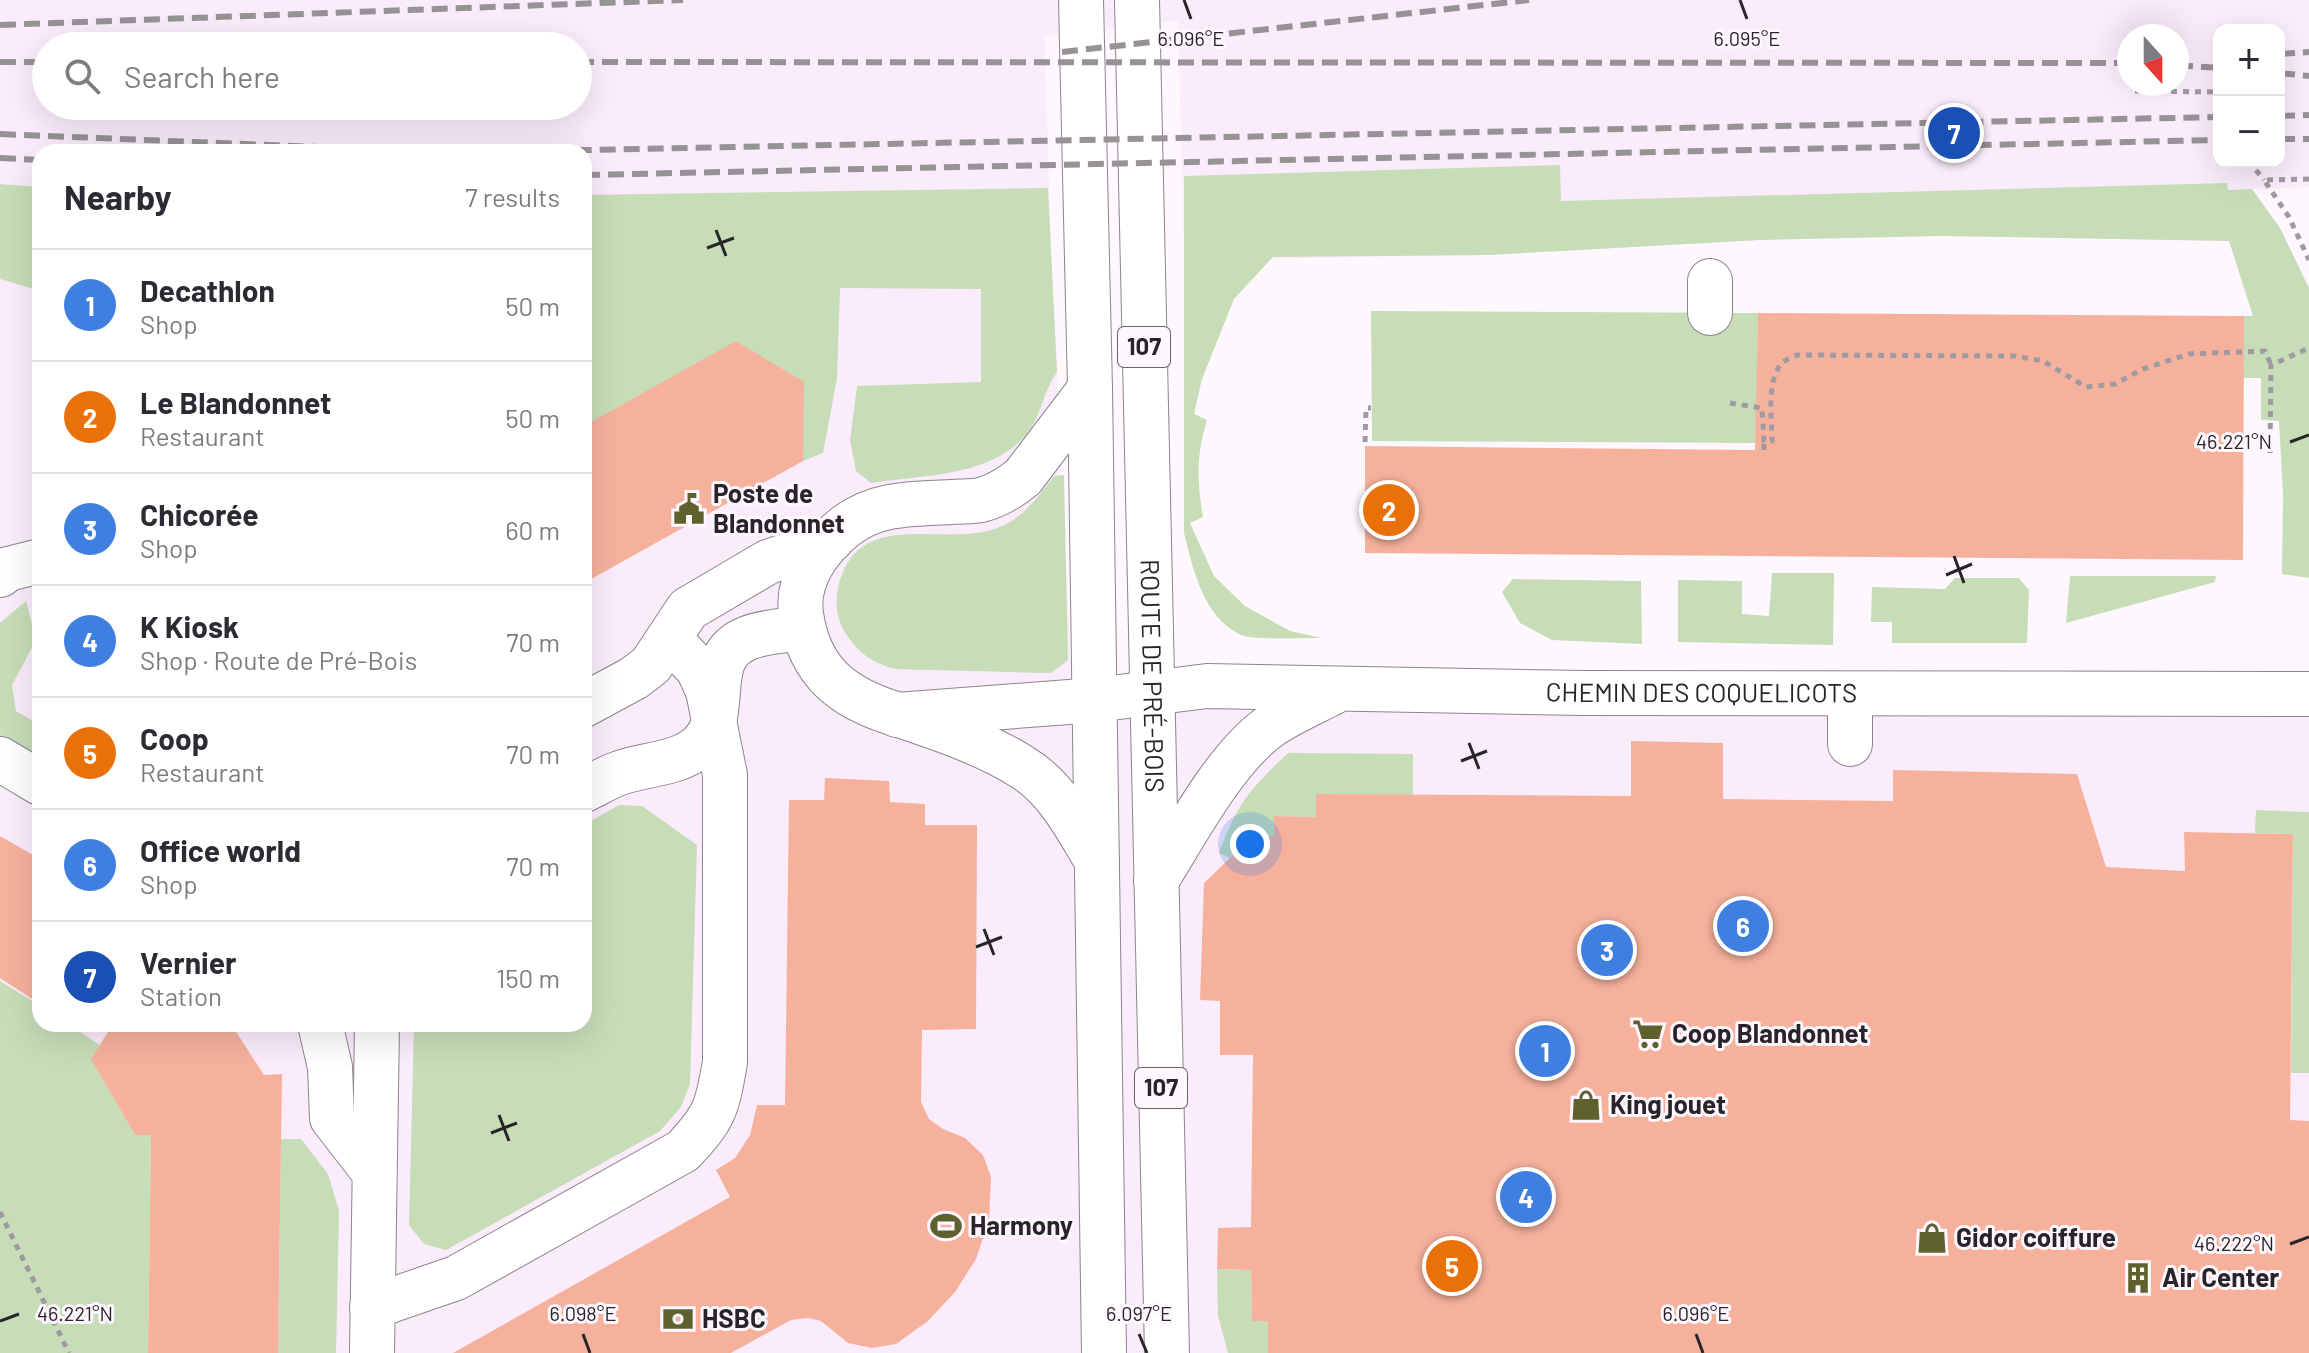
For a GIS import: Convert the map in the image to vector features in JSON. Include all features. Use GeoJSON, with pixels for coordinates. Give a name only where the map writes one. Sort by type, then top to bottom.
{"type":"FeatureCollection","features":[{"type":"Feature","properties":{"kind":"street","name":"107"},"geometry":{"type":"LineString","coordinates":[[1081,0],[1104,1353]]}},
{"type":"Feature","properties":{"kind":"street","name":"ROUTE DE PRÉ-BOIS"},"geometry":{"type":"LineString","coordinates":[[1137,0],[1156,881],[1171,1344]]}},
{"type":"Feature","properties":{"kind":"street"},"geometry":{"type":"LineString","coordinates":[[1090,389],[1032,467],[1012,486],[980,500],[893,505],[860,517],[831,540],[808,569],[799,603],[803,628],[817,663],[826,675],[850,695],[879,710],[994,752],[1038,777],[1054,794],[1097,861]]}},
{"type":"Feature","properties":{"kind":"street"},"geometry":{"type":"LineString","coordinates":[[592,701],[651,665],[688,609],[768,562],[831,540]]}},
{"type":"Feature","properties":{"kind":"street"},"geometry":{"type":"LineString","coordinates":[[0,575],[8,569],[32,563]]}},
{"type":"Feature","properties":{"kind":"street"},"geometry":{"type":"LineString","coordinates":[[592,786],[616,774],[691,752],[700,746],[715,725],[720,665],[731,649],[751,636],[803,628]]}},
{"type":"Feature","properties":{"kind":"street"},"geometry":{"type":"LineString","coordinates":[[372,1307],[456,1278],[683,1151],[706,1126],[717,1105],[725,1062],[725,775],[708,691],[698,669],[681,651],[665,644]]}},
{"type":"Feature","properties":{"kind":"street","name":"CHEMIN DES COQUELICOTS"},"geometry":{"type":"LineString","coordinates":[[897,715],[1095,700],[1207,686],[1850,694],[2309,694]]}},
{"type":"Feature","properties":{"kind":"street"},"geometry":{"type":"LineString","coordinates":[[1156,881],[1199,812],[1249,744],[1270,726],[1337,690]]}},
{"type":"Feature","properties":{"kind":"street"},"geometry":{"type":"LineString","coordinates":[[1850,694],[1850,744]]}},
{"type":"Feature","properties":{"kind":"street"},"geometry":{"type":"LineString","coordinates":[[0,759],[32,778]]}},
{"type":"Feature","properties":{"kind":"street"},"geometry":{"type":"LineString","coordinates":[[322,1032],[330,1067],[332,1118],[373,1171]]}},
{"type":"Feature","properties":{"kind":"street"},"geometry":{"type":"LineString","coordinates":[[372,1353],[377,1032]]}},
{"type":"Feature","properties":{"kind":"street"},"geometry":{"type":"LineString","coordinates":[[1072,1353],[1103,1265]]}},
{"type":"Feature","properties":{"kind":"path"},"geometry":{"type":"LineString","coordinates":[[2189,92],[2213,92]]}},
{"type":"Feature","properties":{"kind":"path"},"geometry":{"type":"LineString","coordinates":[[2256,170],[2289,217],[2309,260]]}},
{"type":"Feature","properties":{"kind":"path"},"geometry":{"type":"LineString","coordinates":[[2264,180],[2309,179]]}},
{"type":"Feature","properties":{"kind":"path"},"geometry":{"type":"LineString","coordinates":[[2271,365],[2309,348]]}},
{"type":"Feature","properties":{"kind":"path"},"geometry":{"type":"LineString","coordinates":[[1764,441],[1772,441],[1771,402],[1776,375],[1782,362],[1797,355],[2015,356],[2043,361],[2086,387],[2115,384],[2143,369],[2189,354],[2265,351],[2271,365],[2270,453]]}},
{"type":"Feature","properties":{"kind":"path"},"geometry":{"type":"LineString","coordinates":[[1730,403],[1762,408],[1764,450]]}},
{"type":"Feature","properties":{"kind":"path"},"geometry":{"type":"LineString","coordinates":[[1365,442],[1366,408],[1371,408]]}},
{"type":"Feature","properties":{"kind":"path"},"geometry":{"type":"LineString","coordinates":[[0,1212],[69,1353]]}},
{"type":"Feature","properties":{"kind":"shaded area"},"geometry":{"type":"Polygon","coordinates":[[[0,0],[2309,0],[2309,187],[2228,190],[2229,241],[1941,236],[1760,240],[1489,255],[1184,260],[1178,21],[1045,36],[1050,227],[1072,697],[2309,689],[2309,1353],[0,1353],[0,279],[32,288],[32,1032],[592,1032],[592,144],[32,144],[32,186],[0,184],[0,0]]]}},
{"type":"Feature","properties":{"kind":"green space"},"geometry":{"type":"Polygon","coordinates":[[[1560,165],[1561,201],[2227,183],[2228,190],[2252,189],[2280,228],[2309,288],[2309,578],[2282,574],[2283,494],[2279,421],[2261,420],[2261,378],[2243,378],[2244,316],[2253,316],[2229,241],[1941,236],[1760,240],[1489,255],[1273,257],[1234,299],[1202,379],[1194,414],[1207,420],[1199,468],[1203,517],[1190,523],[1214,576],[1245,606],[1290,631],[1322,638],[1247,637],[1228,627],[1217,617],[1202,591],[1184,533],[1184,176],[1560,165]]]}},
{"type":"Feature","properties":{"kind":"green space"},"geometry":{"type":"Polygon","coordinates":[[[0,184],[32,186],[32,288],[0,279],[0,184]]]}},
{"type":"Feature","properties":{"kind":"green space"},"geometry":{"type":"Polygon","coordinates":[[[1048,188],[1057,372],[1031,428],[1017,444],[1000,456],[958,471],[871,483],[856,471],[850,440],[857,386],[981,382],[981,289],[840,288],[837,378],[823,453],[803,461],[592,427],[592,195],[1048,188]]]}},
{"type":"Feature","properties":{"kind":"green space"},"geometry":{"type":"Polygon","coordinates":[[[1371,311],[1758,313],[1757,443],[1372,441],[1371,311]]]}},
{"type":"Feature","properties":{"kind":"green space"},"geometry":{"type":"Polygon","coordinates":[[[1064,475],[1068,660],[1051,673],[898,669],[869,658],[850,640],[840,621],[837,592],[852,557],[867,544],[906,534],[971,534],[991,530],[1027,509],[1054,476],[1064,475]]]}},
{"type":"Feature","properties":{"kind":"green space"},"geometry":{"type":"Polygon","coordinates":[[[1772,573],[1834,573],[1833,645],[1678,642],[1678,580],[1742,581],[1742,614],[1769,616],[1772,573]]]}},
{"type":"Feature","properties":{"kind":"green space"},"geometry":{"type":"Polygon","coordinates":[[[2070,576],[2216,576],[2215,582],[2066,623],[2070,576]]]}},
{"type":"Feature","properties":{"kind":"green space"},"geometry":{"type":"Polygon","coordinates":[[[1955,578],[2019,578],[2029,590],[2027,643],[1892,643],[1892,622],[1871,622],[1872,587],[1945,589],[1955,578]]]}},
{"type":"Feature","properties":{"kind":"green space"},"geometry":{"type":"Polygon","coordinates":[[[1513,579],[1641,581],[1642,644],[1552,640],[1520,623],[1502,592],[1513,579]]]}},
{"type":"Feature","properties":{"kind":"green space"},"geometry":{"type":"Polygon","coordinates":[[[26,601],[32,624],[32,648],[12,685],[16,711],[32,720],[32,753],[0,735],[0,623],[26,601]]]}},
{"type":"Feature","properties":{"kind":"green space"},"geometry":{"type":"Polygon","coordinates":[[[1288,753],[1413,754],[1413,795],[1316,794],[1316,817],[1275,816],[1274,836],[1252,837],[1230,858],[1219,853],[1232,821],[1246,798],[1288,753]]]}},
{"type":"Feature","properties":{"kind":"green space"},"geometry":{"type":"Polygon","coordinates":[[[619,805],[642,806],[697,845],[690,1084],[681,1107],[660,1131],[446,1250],[424,1244],[409,1225],[414,1032],[592,1032],[592,820],[619,805]]]}},
{"type":"Feature","properties":{"kind":"green space"},"geometry":{"type":"Polygon","coordinates":[[[2256,810],[2309,812],[2309,1073],[2291,1073],[2293,834],[2255,833],[2256,810]]]}},
{"type":"Feature","properties":{"kind":"green space"},"geometry":{"type":"Polygon","coordinates":[[[0,981],[32,1001],[32,1032],[80,1032],[100,1045],[92,1060],[135,1135],[151,1135],[148,1353],[0,1353],[0,981]]]}},
{"type":"Feature","properties":{"kind":"green space"},"geometry":{"type":"Polygon","coordinates":[[[281,1139],[301,1139],[328,1174],[339,1211],[336,1353],[278,1353],[281,1139]]]}},
{"type":"Feature","properties":{"kind":"green space"},"geometry":{"type":"Polygon","coordinates":[[[1217,1269],[1251,1270],[1252,1321],[1268,1321],[1268,1353],[1228,1353],[1218,1316],[1217,1269]]]}},
{"type":"Feature","properties":{"kind":"building"},"geometry":{"type":"Polygon","coordinates":[[[1758,313],[2244,316],[2243,560],[1365,553],[1365,446],[1755,450],[1758,313]]]}},
{"type":"Feature","properties":{"kind":"building"},"geometry":{"type":"Polygon","coordinates":[[[736,341],[804,382],[803,461],[592,579],[592,422],[736,341]]]}},
{"type":"Feature","properties":{"kind":"building","name":"Coop Blandonnet"},"geometry":{"type":"Polygon","coordinates":[[[1631,741],[1723,743],[1723,799],[1893,801],[1893,770],[2077,774],[2106,867],[2185,871],[2184,832],[2293,834],[2290,1120],[2309,1121],[2309,1353],[1268,1353],[1268,1321],[1252,1321],[1251,1270],[1217,1269],[1218,1228],[1251,1227],[1253,1055],[1220,1055],[1220,1001],[1200,1000],[1204,883],[1252,837],[1274,836],[1274,816],[1316,817],[1316,794],[1631,796],[1631,741]]]}},
{"type":"Feature","properties":{"kind":"building"},"geometry":{"type":"Polygon","coordinates":[[[825,778],[889,781],[890,802],[925,804],[925,825],[977,825],[976,1029],[922,1030],[921,1102],[929,1119],[965,1138],[983,1155],[991,1177],[989,1220],[976,1259],[955,1292],[928,1321],[896,1344],[872,1348],[848,1343],[821,1321],[808,1318],[791,1320],[731,1353],[453,1353],[730,1197],[716,1170],[735,1158],[750,1135],[757,1105],[785,1105],[789,800],[824,800],[825,778]]]}},
{"type":"Feature","properties":{"kind":"building"},"geometry":{"type":"Polygon","coordinates":[[[0,836],[32,854],[32,999],[0,978],[0,836]]]}},
{"type":"Feature","properties":{"kind":"building"},"geometry":{"type":"Polygon","coordinates":[[[108,1032],[236,1032],[264,1075],[282,1074],[278,1353],[148,1353],[151,1135],[135,1135],[91,1059],[108,1032]]]}},
{"type":"Feature","properties":{"kind":"railway"},"geometry":{"type":"LineString","coordinates":[[0,25],[683,0]]}},
{"type":"Feature","properties":{"kind":"railway"},"geometry":{"type":"LineString","coordinates":[[1062,52],[1529,0]]}},
{"type":"Feature","properties":{"kind":"railway"},"geometry":{"type":"LineString","coordinates":[[2285,54],[2309,52]]}},
{"type":"Feature","properties":{"kind":"railway"},"geometry":{"type":"LineString","coordinates":[[0,62],[32,62]]}},
{"type":"Feature","properties":{"kind":"railway"},"geometry":{"type":"LineString","coordinates":[[592,62],[2117,63]]}},
{"type":"Feature","properties":{"kind":"railway"},"geometry":{"type":"LineString","coordinates":[[2189,66],[2213,68]]}},
{"type":"Feature","properties":{"kind":"railway"},"geometry":{"type":"LineString","coordinates":[[2285,74],[2309,76]]}},
{"type":"Feature","properties":{"kind":"railway"},"geometry":{"type":"LineString","coordinates":[[2285,116],[2309,115]]}},
{"type":"Feature","properties":{"kind":"railway"},"geometry":{"type":"LineString","coordinates":[[592,150],[2213,117]]}},
{"type":"Feature","properties":{"kind":"railway"},"geometry":{"type":"LineString","coordinates":[[0,134],[243,144]]}},
{"type":"Feature","properties":{"kind":"railway"},"geometry":{"type":"LineString","coordinates":[[2285,139],[2309,139]]}},
{"type":"Feature","properties":{"kind":"railway"},"geometry":{"type":"LineString","coordinates":[[592,175],[2213,140]]}},
{"type":"Feature","properties":{"kind":"railway"},"geometry":{"type":"LineString","coordinates":[[0,158],[32,160]]}},
{"type":"Feature","properties":{"kind":"place","name":"Vernier"},"geometry":{"type":"Point","coordinates":[1954,133]}},
{"type":"Feature","properties":{"kind":"place","name":"Poste de Blandonnet"},"geometry":{"type":"Point","coordinates":[689,509]}},
{"type":"Feature","properties":{"kind":"place","name":"Le Blandonnet"},"geometry":{"type":"Point","coordinates":[1389,510]}},
{"type":"Feature","properties":{"kind":"place","name":"Office world"},"geometry":{"type":"Point","coordinates":[1743,926]}},
{"type":"Feature","properties":{"kind":"place","name":"Chicorée"},"geometry":{"type":"Point","coordinates":[1607,950]}},
{"type":"Feature","properties":{"kind":"place","name":"Coop Blandonnet"},"geometry":{"type":"Point","coordinates":[1648,1034]}},
{"type":"Feature","properties":{"kind":"place","name":"Decathlon"},"geometry":{"type":"Point","coordinates":[1545,1051]}},
{"type":"Feature","properties":{"kind":"place","name":"King jouet"},"geometry":{"type":"Point","coordinates":[1586,1105]}},
{"type":"Feature","properties":{"kind":"place","name":"K Kiosk"},"geometry":{"type":"Point","coordinates":[1526,1197]}},
{"type":"Feature","properties":{"kind":"place","name":"Harmony"},"geometry":{"type":"Point","coordinates":[946,1226]}},
{"type":"Feature","properties":{"kind":"place","name":"Gidor coiffure"},"geometry":{"type":"Point","coordinates":[1932,1238]}},
{"type":"Feature","properties":{"kind":"place","name":"Coop"},"geometry":{"type":"Point","coordinates":[1452,1266]}},
{"type":"Feature","properties":{"kind":"place","name":"Air Center"},"geometry":{"type":"Point","coordinates":[2138,1278]}},
{"type":"Feature","properties":{"kind":"place","name":"HSBC"},"geometry":{"type":"Point","coordinates":[678,1319]}}]}
